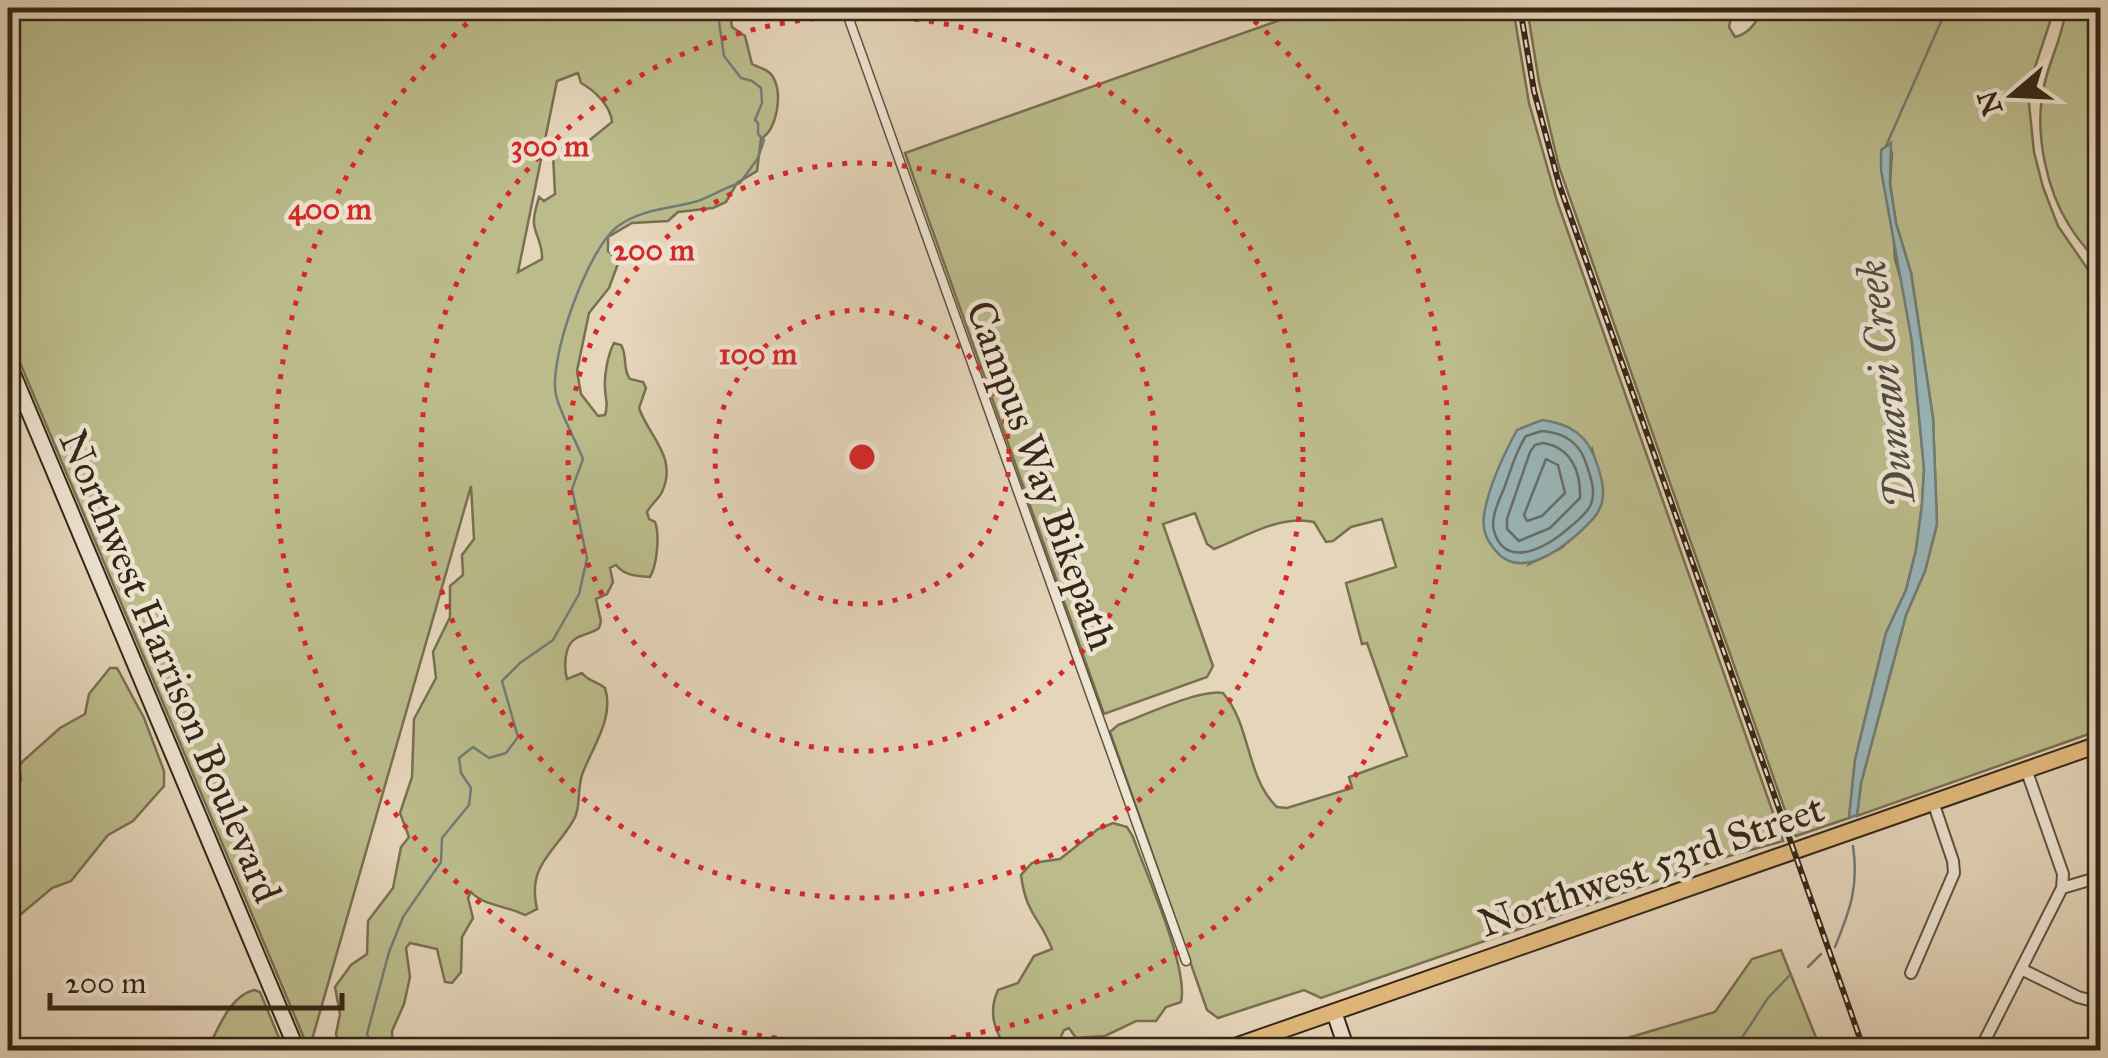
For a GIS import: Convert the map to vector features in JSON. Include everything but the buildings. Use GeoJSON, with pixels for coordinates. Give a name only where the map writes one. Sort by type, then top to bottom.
{"type":"FeatureCollection","features":[{"type":"Feature","properties":{"kind":"main road","name":"Northwest Harrison Boulevard"},"geometry":{"type":"LineString","coordinates":[[8,362],[297,1050]]}},
{"type":"Feature","properties":{"kind":"main road","name":"Northwest 53rd Street"},"geometry":{"type":"LineString","coordinates":[[1225,1050],[2100,744]]}},
{"type":"Feature","properties":{"kind":"main road"},"geometry":{"type":"LineString","coordinates":[[1334,1012],[1348,1050]]}},
{"type":"Feature","properties":{"kind":"street","name":"Campus Way Bikepath"},"geometry":{"type":"LineString","coordinates":[[845,8],[1186,961]]}},
{"type":"Feature","properties":{"kind":"street"},"geometry":{"type":"LineString","coordinates":[[1980,1050],[2062,888],[2063,874],[2026,769]]}},
{"type":"Feature","properties":{"kind":"street"},"geometry":{"type":"LineString","coordinates":[[1911,973],[1954,873],[1933,802]]}},
{"type":"Feature","properties":{"kind":"street"},"geometry":{"type":"LineString","coordinates":[[2062,888],[2100,877]]}},
{"type":"Feature","properties":{"kind":"street"},"geometry":{"type":"LineString","coordinates":[[2021,969],[2078,997],[2100,1003]]}},
{"type":"Feature","properties":{"kind":"green space"},"geometry":{"type":"Polygon","coordinates":[[[8,8],[729,8],[732,27],[745,36],[752,64],[773,77],[778,92],[777,111],[761,139],[757,171],[737,183],[726,202],[713,208],[678,212],[668,221],[632,223],[608,237],[608,251],[619,261],[609,288],[589,313],[577,371],[581,394],[598,416],[606,411],[606,371],[614,343],[623,349],[630,379],[643,382],[646,388],[639,408],[667,468],[662,492],[647,512],[657,528],[654,565],[650,577],[627,573],[616,565],[610,568],[613,582],[607,594],[596,599],[599,628],[571,642],[567,652],[567,679],[582,673],[605,688],[607,711],[582,775],[575,816],[539,871],[537,909],[525,915],[482,900],[471,892],[468,898],[473,918],[462,937],[461,972],[452,983],[445,982],[437,949],[410,943],[406,948],[410,977],[392,1031],[393,1050],[341,1050],[336,1034],[340,1014],[335,987],[351,965],[367,954],[368,921],[393,888],[401,847],[409,837],[400,813],[412,777],[414,719],[436,678],[433,652],[450,617],[450,586],[463,575],[462,555],[474,539],[471,486],[309,1050],[8,334],[8,8]],[[578,73],[557,81],[518,272],[542,259],[534,217],[539,197],[544,201],[555,194],[553,154],[563,145],[586,143],[612,122],[601,99],[581,83],[578,73]]]}},
{"type":"Feature","properties":{"kind":"green space"},"geometry":{"type":"Polygon","coordinates":[[[1314,8],[1513,8],[1529,103],[1557,201],[1783,841],[1729,856],[1321,998],[1304,990],[1218,1018],[1207,1010],[1110,732],[1118,725],[1171,704],[1223,693],[1239,720],[1259,781],[1277,807],[1287,808],[1352,788],[1349,777],[1407,756],[1367,643],[1362,644],[1346,583],[1396,567],[1382,519],[1351,527],[1326,542],[1314,522],[1289,521],[1214,549],[1207,544],[1195,513],[1163,524],[1213,666],[1207,677],[1104,714],[905,153],[1314,8]],[[1592,449],[1529,564],[1563,547],[1602,484],[1592,449]]]}},
{"type":"Feature","properties":{"kind":"green space"},"geometry":{"type":"Polygon","coordinates":[[[1527,8],[1733,8],[1729,27],[1735,37],[1752,26],[1763,8],[2048,10],[2050,22],[2035,67],[2029,104],[2034,152],[2058,226],[2100,287],[2100,730],[1857,816],[1861,783],[1906,615],[1925,571],[1937,524],[1933,418],[1911,273],[1896,223],[1890,184],[1892,153],[1887,144],[1895,259],[1912,342],[1924,469],[1916,550],[1906,590],[1886,633],[1855,760],[1849,818],[1796,836],[1793,833],[1559,167],[1527,8]]]}},
{"type":"Feature","properties":{"kind":"green space"},"geometry":{"type":"Polygon","coordinates":[[[2066,8],[2100,8],[2100,269],[2061,211],[2042,146],[2042,97],[2066,8]]]}},
{"type":"Feature","properties":{"kind":"green space"},"geometry":{"type":"Polygon","coordinates":[[[110,668],[117,668],[144,718],[164,771],[164,786],[133,821],[108,835],[71,881],[52,888],[8,925],[8,787],[21,780],[19,766],[23,761],[60,728],[85,714],[89,694],[110,668]]]}},
{"type":"Feature","properties":{"kind":"green space"},"geometry":{"type":"Polygon","coordinates":[[[1113,823],[1127,827],[1133,837],[1156,897],[1179,967],[1181,1002],[1166,1007],[1156,1021],[1136,1021],[1105,1036],[1076,1038],[1069,1028],[1064,1030],[1055,1050],[1008,1050],[994,1021],[998,990],[1018,983],[1034,956],[1052,949],[1030,908],[1021,875],[1032,863],[1060,859],[1098,829],[1113,823]]]}},
{"type":"Feature","properties":{"kind":"green space"},"geometry":{"type":"Polygon","coordinates":[[[1781,950],[1821,1050],[1587,1050],[1715,1012],[1752,959],[1781,950]]]}},
{"type":"Feature","properties":{"kind":"green space"},"geometry":{"type":"Polygon","coordinates":[[[254,990],[260,992],[284,1050],[207,1050],[231,1006],[254,990]]]}},
{"type":"Feature","properties":{"kind":"water"},"geometry":{"type":"Polygon","coordinates":[[[1891,143],[1890,184],[1896,223],[1911,273],[1933,418],[1937,524],[1925,571],[1906,615],[1861,783],[1857,815],[1849,818],[1855,760],[1886,633],[1906,590],[1922,505],[1924,469],[1912,342],[1881,170],[1881,150],[1891,143]]]}},
{"type":"Feature","properties":{"kind":"water"},"geometry":{"type":"Polygon","coordinates":[[[1542,420],[1570,428],[1589,445],[1601,478],[1602,502],[1590,522],[1561,547],[1538,560],[1515,563],[1505,559],[1489,542],[1484,515],[1493,483],[1517,430],[1542,420]]]}},
{"type":"Feature","properties":{"kind":"waterway"},"geometry":{"type":"LineString","coordinates":[[375,1050],[367,1034],[389,952],[403,917],[441,862],[442,838],[469,805],[471,788],[461,773],[459,758],[473,747],[489,758],[506,753],[518,737],[502,681],[553,640],[579,594],[587,558],[572,489],[583,459],[558,403],[555,378],[564,332],[583,280],[606,238],[618,226],[638,216],[698,201],[740,183],[758,158],[764,140],[758,134],[755,120],[762,103],[761,88],[741,78],[724,56],[717,8]]}},
{"type":"Feature","properties":{"kind":"waterway","name":"Dunawi Creek"},"geometry":{"type":"LineString","coordinates":[[1886,146],[1947,8]]}},
{"type":"Feature","properties":{"kind":"waterway","name":"Dunawi Creek"},"geometry":{"type":"LineString","coordinates":[[1835,947],[1852,898],[1853,846]]}},
{"type":"Feature","properties":{"kind":"waterway","name":"Dunawi Creek"},"geometry":{"type":"LineString","coordinates":[[1808,967],[1821,954]]}},
{"type":"Feature","properties":{"kind":"waterway","name":"Dunawi Creek"},"geometry":{"type":"LineString","coordinates":[[1734,1050],[1768,998],[1790,975]]}},
{"type":"Feature","properties":{"kind":"railway"},"geometry":{"type":"LineString","coordinates":[[1520,8],[1534,91],[1559,184],[1864,1050]]}}]}
